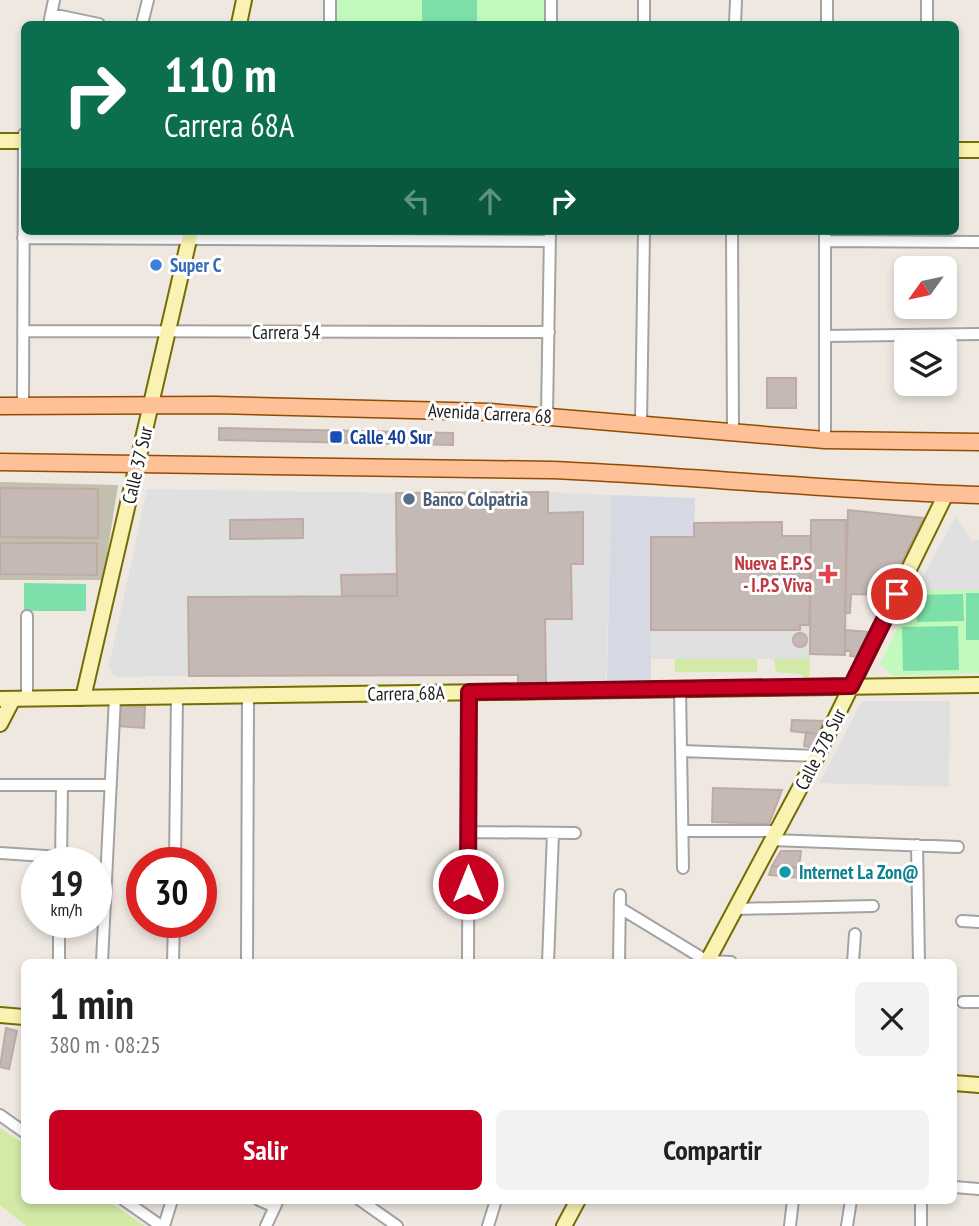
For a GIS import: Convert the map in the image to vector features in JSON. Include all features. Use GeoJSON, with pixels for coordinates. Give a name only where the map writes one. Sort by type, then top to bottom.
{"type":"FeatureCollection","features":[{"type":"Feature","properties":{"kind":"main road","name":"Avenida Carrera 68"},"geometry":{"type":"LineString","coordinates":[[0,406],[151,405],[490,412],[825,440],[979,442]]}},
{"type":"Feature","properties":{"kind":"main road"},"geometry":{"type":"LineString","coordinates":[[0,462],[565,470],[979,495]]}},
{"type":"Feature","properties":{"kind":"street"},"geometry":{"type":"LineString","coordinates":[[54,0],[50,19],[70,21]]}},
{"type":"Feature","properties":{"kind":"street"},"geometry":{"type":"LineString","coordinates":[[143,21],[148,0]]}},
{"type":"Feature","properties":{"kind":"street"},"geometry":{"type":"LineString","coordinates":[[240,21],[244,0]]}},
{"type":"Feature","properties":{"kind":"street"},"geometry":{"type":"LineString","coordinates":[[330,0],[330,21]]}},
{"type":"Feature","properties":{"kind":"street"},"geometry":{"type":"LineString","coordinates":[[551,0],[551,21]]}},
{"type":"Feature","properties":{"kind":"street"},"geometry":{"type":"LineString","coordinates":[[644,0],[644,21]]}},
{"type":"Feature","properties":{"kind":"street"},"geometry":{"type":"LineString","coordinates":[[735,21],[736,0]]}},
{"type":"Feature","properties":{"kind":"street"},"geometry":{"type":"LineString","coordinates":[[827,0],[827,21]]}},
{"type":"Feature","properties":{"kind":"street"},"geometry":{"type":"LineString","coordinates":[[927,0],[927,21]]}},
{"type":"Feature","properties":{"kind":"street"},"geometry":{"type":"LineString","coordinates":[[0,141],[21,139]]}},
{"type":"Feature","properties":{"kind":"street"},"geometry":{"type":"LineString","coordinates":[[959,150],[979,150]]}},
{"type":"Feature","properties":{"kind":"street"},"geometry":{"type":"LineString","coordinates":[[23,235],[23,405]]}},
{"type":"Feature","properties":{"kind":"street"},"geometry":{"type":"LineString","coordinates":[[23,239],[190,235],[550,236],[547,415]]}},
{"type":"Feature","properties":{"kind":"street","name":"Calle 37 Sur"},"geometry":{"type":"LineString","coordinates":[[83,698],[190,235]]}},
{"type":"Feature","properties":{"kind":"street"},"geometry":{"type":"LineString","coordinates":[[641,423],[644,235]]}},
{"type":"Feature","properties":{"kind":"street"},"geometry":{"type":"LineString","coordinates":[[732,235],[733,432]]}},
{"type":"Feature","properties":{"kind":"street"},"geometry":{"type":"LineString","coordinates":[[825,440],[825,236],[979,242]]}},
{"type":"Feature","properties":{"kind":"street","name":"Carrera 54"},"geometry":{"type":"LineString","coordinates":[[23,331],[549,332]]}},
{"type":"Feature","properties":{"kind":"street"},"geometry":{"type":"LineString","coordinates":[[825,336],[979,334]]}},
{"type":"Feature","properties":{"kind":"street","name":"Calle 37B Sur"},"geometry":{"type":"LineString","coordinates":[[709,959],[817,756],[946,494]]}},
{"type":"Feature","properties":{"kind":"street"},"geometry":{"type":"LineString","coordinates":[[0,724],[13,699],[27,616]]}},
{"type":"Feature","properties":{"kind":"street","name":"Carrera 68A"},"geometry":{"type":"LineString","coordinates":[[13,699],[979,685]]}},
{"type":"Feature","properties":{"kind":"street"},"geometry":{"type":"LineString","coordinates":[[680,689],[683,868]]}},
{"type":"Feature","properties":{"kind":"street"},"geometry":{"type":"LineString","coordinates":[[468,959],[469,692]]}},
{"type":"Feature","properties":{"kind":"street"},"geometry":{"type":"LineString","coordinates":[[247,959],[248,695]]}},
{"type":"Feature","properties":{"kind":"street"},"geometry":{"type":"LineString","coordinates":[[174,847],[177,696]]}},
{"type":"Feature","properties":{"kind":"street"},"geometry":{"type":"LineString","coordinates":[[103,959],[115,697]]}},
{"type":"Feature","properties":{"kind":"street"},"geometry":{"type":"LineString","coordinates":[[681,751],[817,756]]}},
{"type":"Feature","properties":{"kind":"street"},"geometry":{"type":"LineString","coordinates":[[0,785],[111,785]]}},
{"type":"Feature","properties":{"kind":"street"},"geometry":{"type":"LineString","coordinates":[[61,847],[62,785]]}},
{"type":"Feature","properties":{"kind":"street"},"geometry":{"type":"LineString","coordinates":[[683,831],[958,847]]}},
{"type":"Feature","properties":{"kind":"street"},"geometry":{"type":"LineString","coordinates":[[469,832],[575,833]]}},
{"type":"Feature","properties":{"kind":"street"},"geometry":{"type":"LineString","coordinates":[[548,959],[553,833]]}},
{"type":"Feature","properties":{"kind":"street"},"geometry":{"type":"LineString","coordinates":[[918,845],[919,959]]}},
{"type":"Feature","properties":{"kind":"street"},"geometry":{"type":"LineString","coordinates":[[0,853],[21,855]]}},
{"type":"Feature","properties":{"kind":"street"},"geometry":{"type":"LineString","coordinates":[[619,959],[620,895]]}},
{"type":"Feature","properties":{"kind":"street"},"geometry":{"type":"LineString","coordinates":[[735,909],[873,906]]}},
{"type":"Feature","properties":{"kind":"street"},"geometry":{"type":"LineString","coordinates":[[620,908],[702,959]]}},
{"type":"Feature","properties":{"kind":"street"},"geometry":{"type":"LineString","coordinates":[[962,921],[979,922]]}},
{"type":"Feature","properties":{"kind":"street"},"geometry":{"type":"LineString","coordinates":[[853,959],[855,934]]}},
{"type":"Feature","properties":{"kind":"street"},"geometry":{"type":"LineString","coordinates":[[59,959],[60,938]]}},
{"type":"Feature","properties":{"kind":"street"},"geometry":{"type":"LineString","coordinates":[[173,959],[174,938]]}},
{"type":"Feature","properties":{"kind":"street"},"geometry":{"type":"LineString","coordinates":[[964,1002],[979,1002]]}},
{"type":"Feature","properties":{"kind":"street"},"geometry":{"type":"LineString","coordinates":[[0,1015],[21,1017]]}},
{"type":"Feature","properties":{"kind":"street"},"geometry":{"type":"LineString","coordinates":[[957,1083],[979,1085]]}},
{"type":"Feature","properties":{"kind":"street"},"geometry":{"type":"LineString","coordinates":[[0,1115],[21,1130]]}},
{"type":"Feature","properties":{"kind":"street"},"geometry":{"type":"LineString","coordinates":[[957,1186],[979,1189]]}},
{"type":"Feature","properties":{"kind":"street"},"geometry":{"type":"LineString","coordinates":[[130,1204],[163,1226],[171,1204]]}},
{"type":"Feature","properties":{"kind":"street"},"geometry":{"type":"LineString","coordinates":[[267,1226],[276,1204]]}},
{"type":"Feature","properties":{"kind":"street"},"geometry":{"type":"LineString","coordinates":[[365,1204],[392,1225]]}},
{"type":"Feature","properties":{"kind":"street"},"geometry":{"type":"LineString","coordinates":[[488,1226],[495,1204]]}},
{"type":"Feature","properties":{"kind":"street"},"geometry":{"type":"LineString","coordinates":[[564,1226],[576,1204]]}},
{"type":"Feature","properties":{"kind":"street"},"geometry":{"type":"LineString","coordinates":[[790,1226],[793,1204]]}},
{"type":"Feature","properties":{"kind":"street"},"geometry":{"type":"LineString","coordinates":[[847,1226],[850,1204]]}},
{"type":"Feature","properties":{"kind":"street"},"geometry":{"type":"LineString","coordinates":[[921,1204],[921,1226]]}},
{"type":"Feature","properties":{"kind":"shaded area"},"geometry":{"type":"Polygon","coordinates":[[[0,482],[118,485],[103,580],[0,580],[0,482]]]}},
{"type":"Feature","properties":{"kind":"shaded area"},"geometry":{"type":"Polygon","coordinates":[[[147,489],[396,493],[397,574],[342,575],[342,596],[188,597],[189,676],[116,677],[109,665],[147,489]]]}},
{"type":"Feature","properties":{"kind":"shaded area"},"geometry":{"type":"Polygon","coordinates":[[[548,492],[611,495],[606,683],[546,684],[545,619],[572,619],[571,564],[583,563],[583,512],[548,513],[548,492]]]}},
{"type":"Feature","properties":{"kind":"shaded area"},"geometry":{"type":"Polygon","coordinates":[[[611,495],[695,498],[694,537],[651,537],[651,681],[607,683],[611,495]]]}},
{"type":"Feature","properties":{"kind":"shaded area"},"geometry":{"type":"Polygon","coordinates":[[[955,517],[972,540],[979,540],[979,590],[916,590],[955,517]]]}},
{"type":"Feature","properties":{"kind":"shaded area"},"geometry":{"type":"Polygon","coordinates":[[[800,625],[809,625],[810,659],[651,659],[651,630],[799,630],[800,625]]]}},
{"type":"Feature","properties":{"kind":"shaded area"},"geometry":{"type":"Polygon","coordinates":[[[862,701],[950,701],[949,787],[819,783],[862,701]]]}},
{"type":"Feature","properties":{"kind":"green space"},"geometry":{"type":"Polygon","coordinates":[[[332,0],[547,0],[547,21],[332,21],[332,0]]]}},
{"type":"Feature","properties":{"kind":"green space"},"geometry":{"type":"Polygon","coordinates":[[[422,0],[477,0],[477,21],[422,21],[422,0]]]}},
{"type":"Feature","properties":{"kind":"green space"},"geometry":{"type":"Polygon","coordinates":[[[24,583],[86,584],[86,611],[24,611],[24,583]]]}},
{"type":"Feature","properties":{"kind":"green space"},"geometry":{"type":"Polygon","coordinates":[[[916,590],[979,590],[979,673],[893,676],[880,664],[916,590]]]}},
{"type":"Feature","properties":{"kind":"green space"},"geometry":{"type":"Polygon","coordinates":[[[966,593],[979,593],[979,640],[966,640],[966,593]]]}},
{"type":"Feature","properties":{"kind":"green space"},"geometry":{"type":"Polygon","coordinates":[[[963,594],[964,621],[917,622],[916,595],[963,594]]]}},
{"type":"Feature","properties":{"kind":"green space"},"geometry":{"type":"Polygon","coordinates":[[[958,626],[959,670],[903,671],[902,627],[958,626]]]}},
{"type":"Feature","properties":{"kind":"green space"},"geometry":{"type":"Polygon","coordinates":[[[675,659],[757,659],[757,672],[675,672],[675,659]]]}},
{"type":"Feature","properties":{"kind":"green space"},"geometry":{"type":"Polygon","coordinates":[[[774,659],[810,659],[809,681],[800,674],[776,672],[774,659]]]}},
{"type":"Feature","properties":{"kind":"green space"},"geometry":{"type":"Polygon","coordinates":[[[0,1128],[21,1142],[21,1204],[112,1204],[145,1226],[26,1226],[0,1205],[0,1128]]]}},
{"type":"Feature","properties":{"kind":"building"},"geometry":{"type":"Polygon","coordinates":[[[767,378],[796,378],[796,408],[767,408],[767,378]]]}},
{"type":"Feature","properties":{"kind":"building","name":"Calle 40 Sur"},"geometry":{"type":"Polygon","coordinates":[[[219,428],[453,433],[453,445],[219,440],[219,428]]]}},
{"type":"Feature","properties":{"kind":"building"},"geometry":{"type":"Polygon","coordinates":[[[0,488],[98,489],[98,538],[0,537],[0,488]]]}},
{"type":"Feature","properties":{"kind":"building"},"geometry":{"type":"Polygon","coordinates":[[[548,492],[548,513],[583,512],[583,564],[571,564],[572,619],[545,619],[546,684],[518,684],[518,675],[189,676],[188,597],[397,596],[396,493],[548,492]]]}},
{"type":"Feature","properties":{"kind":"building"},"geometry":{"type":"Polygon","coordinates":[[[848,510],[924,518],[885,595],[851,594],[850,613],[845,613],[848,510]]]}},
{"type":"Feature","properties":{"kind":"building"},"geometry":{"type":"Polygon","coordinates":[[[303,519],[303,538],[230,539],[230,520],[303,519]]]}},
{"type":"Feature","properties":{"kind":"building","name":"Nueva E.P.S - I.P.S Viva"},"geometry":{"type":"Polygon","coordinates":[[[811,520],[846,520],[845,655],[810,654],[811,520]]]}},
{"type":"Feature","properties":{"kind":"building"},"geometry":{"type":"Polygon","coordinates":[[[782,522],[782,536],[811,536],[809,625],[800,625],[800,630],[651,630],[651,537],[694,537],[694,523],[782,522]]]}},
{"type":"Feature","properties":{"kind":"building"},"geometry":{"type":"Polygon","coordinates":[[[0,543],[97,543],[97,575],[0,574],[0,543]]]}},
{"type":"Feature","properties":{"kind":"building"},"geometry":{"type":"Polygon","coordinates":[[[397,574],[397,596],[342,596],[341,575],[397,574]]]}},
{"type":"Feature","properties":{"kind":"building"},"geometry":{"type":"Polygon","coordinates":[[[845,630],[868,632],[857,657],[850,656],[851,651],[845,651],[845,630]]]}},
{"type":"Feature","properties":{"kind":"building"},"geometry":{"type":"Polygon","coordinates":[[[800,633],[805,635],[805,645],[800,647],[795,645],[793,640],[795,635],[800,633]]]}},
{"type":"Feature","properties":{"kind":"building"},"geometry":{"type":"Polygon","coordinates":[[[119,705],[145,707],[144,728],[118,726],[119,705]]]}},
{"type":"Feature","properties":{"kind":"building"},"geometry":{"type":"Polygon","coordinates":[[[792,720],[824,721],[817,734],[791,731],[792,720]]]}},
{"type":"Feature","properties":{"kind":"building"},"geometry":{"type":"Polygon","coordinates":[[[806,732],[817,734],[815,748],[804,746],[806,732]]]}},
{"type":"Feature","properties":{"kind":"building"},"geometry":{"type":"Polygon","coordinates":[[[713,788],[782,790],[769,824],[712,822],[713,788]]]}},
{"type":"Feature","properties":{"kind":"building"},"geometry":{"type":"Polygon","coordinates":[[[781,851],[801,851],[799,868],[772,866],[781,851]]]}},
{"type":"Feature","properties":{"kind":"building","name":"Internet La Zon@"},"geometry":{"type":"Polygon","coordinates":[[[772,866],[799,868],[799,878],[769,875],[772,866]]]}},
{"type":"Feature","properties":{"kind":"building"},"geometry":{"type":"Polygon","coordinates":[[[6,1028],[17,1031],[9,1069],[0,1067],[6,1028]]]}},
{"type":"Feature","properties":{"kind":"place","name":"Super C"},"geometry":{"type":"Point","coordinates":[156,265]}},
{"type":"Feature","properties":{"kind":"place","name":"Calle 40 Sur"},"geometry":{"type":"Point","coordinates":[336,437]}},
{"type":"Feature","properties":{"kind":"place","name":"Banco Colpatria"},"geometry":{"type":"Point","coordinates":[409,499]}},
{"type":"Feature","properties":{"kind":"place","name":"Nueva E.P.S - I.P.S Viva"},"geometry":{"type":"Point","coordinates":[828,574]}},
{"type":"Feature","properties":{"kind":"place","name":"Internet La Zon@"},"geometry":{"type":"Point","coordinates":[785,872]}},
{"type":"Feature","properties":{"kind":"route"},"geometry":{"type":"LineString","coordinates":[[468,884],[469,692],[851,686],[897,594]]}}]}
